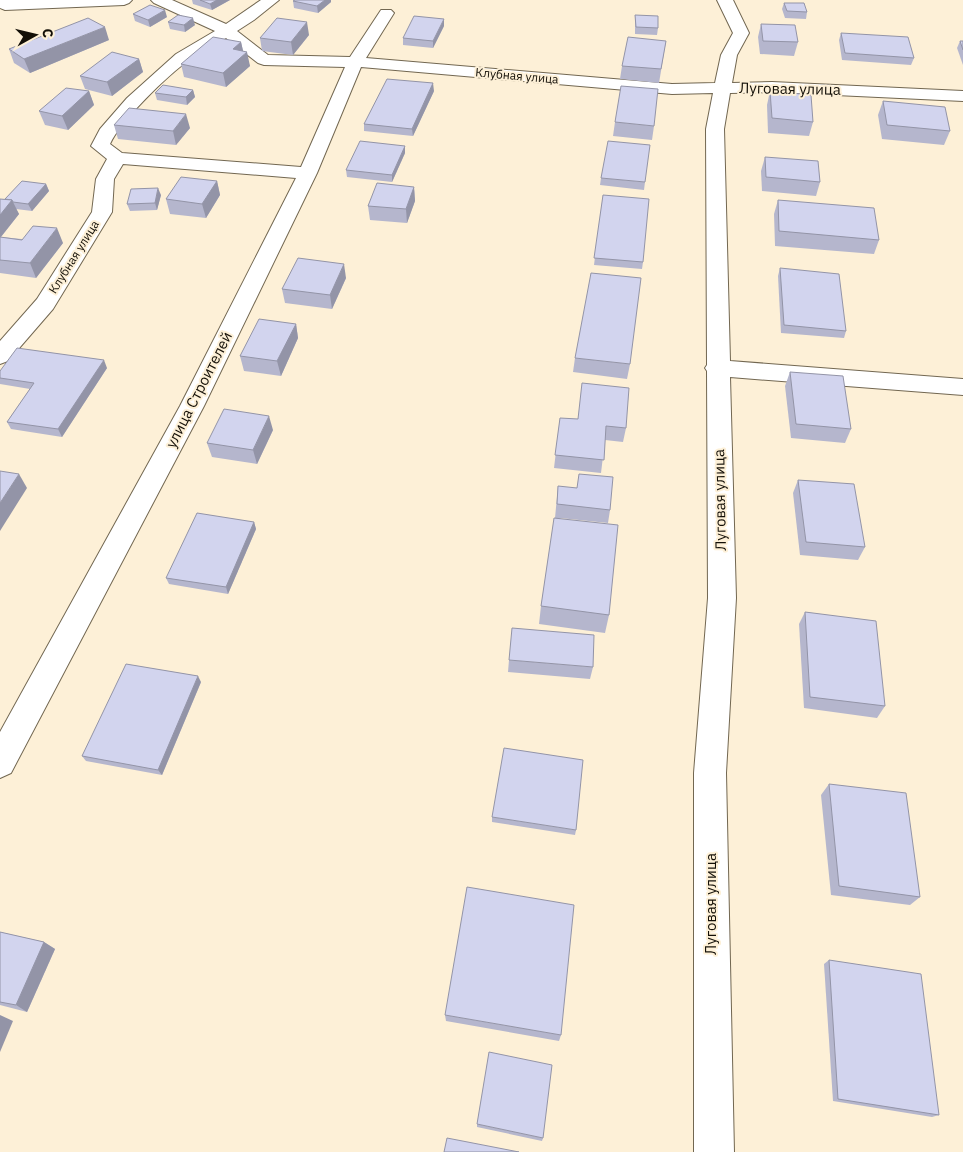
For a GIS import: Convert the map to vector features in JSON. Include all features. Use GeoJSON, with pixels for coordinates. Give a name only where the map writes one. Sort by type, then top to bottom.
{"type":"FeatureCollection","features":[{"type":"Feature","properties":{"kind":"street"},"geometry":{"type":"LineString","coordinates":[[0,3],[5,6],[124,0]]}},
{"type":"Feature","properties":{"kind":"street","name":"Клубная улица"},"geometry":{"type":"LineString","coordinates":[[159,0],[226,30],[264,60],[354,62],[672,89],[722,88]]}},
{"type":"Feature","properties":{"kind":"street"},"geometry":{"type":"LineString","coordinates":[[272,0],[182,57],[133,102],[106,133],[100,146],[117,158],[308,173]]}},
{"type":"Feature","properties":{"kind":"street"},"geometry":{"type":"LineString","coordinates":[[722,88],[728,55],[740,33],[726,0]]}},
{"type":"Feature","properties":{"kind":"street","name":"улица Строителей"},"geometry":{"type":"LineString","coordinates":[[0,763],[192,406],[308,173],[354,62],[386,13]]}},
{"type":"Feature","properties":{"kind":"street","name":"Луговая улица"},"geometry":{"type":"LineString","coordinates":[[714,1152],[710,773],[722,598],[717,368],[715,129],[722,88],[772,87],[963,96]]}},
{"type":"Feature","properties":{"kind":"street","name":"Клубная улица"},"geometry":{"type":"LineString","coordinates":[[0,356],[45,304],[102,212],[105,179],[117,158]]}},
{"type":"Feature","properties":{"kind":"street"},"geometry":{"type":"LineString","coordinates":[[717,368],[963,387]]}},
{"type":"Feature","properties":{"kind":"building"},"geometry":{"type":"Polygon","coordinates":[[[200,0],[217,0],[210,4],[200,0]]]}},
{"type":"Feature","properties":{"kind":"building"},"geometry":{"type":"Polygon","coordinates":[[[325,0],[317,6],[293,1],[325,0]]]}},
{"type":"Feature","properties":{"kind":"building"},"geometry":{"type":"Polygon","coordinates":[[[784,3],[804,3],[807,12],[787,11],[784,3]]]}},
{"type":"Feature","properties":{"kind":"building"},"geometry":{"type":"Polygon","coordinates":[[[150,5],[165,10],[148,20],[133,14],[150,5]]]}},
{"type":"Feature","properties":{"kind":"building"},"geometry":{"type":"Polygon","coordinates":[[[178,15],[193,18],[184,25],[168,22],[178,15]]]}},
{"type":"Feature","properties":{"kind":"building"},"geometry":{"type":"Polygon","coordinates":[[[635,15],[658,16],[658,28],[636,27],[635,15]]]}},
{"type":"Feature","properties":{"kind":"building"},"geometry":{"type":"Polygon","coordinates":[[[414,16],[444,19],[433,41],[403,38],[414,16]]]}},
{"type":"Feature","properties":{"kind":"building"},"geometry":{"type":"Polygon","coordinates":[[[88,18],[105,27],[24,59],[9,49],[88,18]]]}},
{"type":"Feature","properties":{"kind":"building"},"geometry":{"type":"Polygon","coordinates":[[[277,18],[307,22],[291,42],[260,38],[277,18]]]}},
{"type":"Feature","properties":{"kind":"building"},"geometry":{"type":"Polygon","coordinates":[[[761,24],[795,25],[798,42],[763,41],[761,24]]]}},
{"type":"Feature","properties":{"kind":"building"},"geometry":{"type":"Polygon","coordinates":[[[841,33],[908,37],[914,58],[845,53],[841,33]]]}},
{"type":"Feature","properties":{"kind":"building"},"geometry":{"type":"Polygon","coordinates":[[[213,37],[241,42],[233,49],[247,52],[223,73],[181,64],[213,37]]]}},
{"type":"Feature","properties":{"kind":"building"},"geometry":{"type":"Polygon","coordinates":[[[628,37],[666,41],[661,69],[622,66],[628,37]]]}},
{"type":"Feature","properties":{"kind":"building"},"geometry":{"type":"Polygon","coordinates":[[[112,52],[139,59],[107,82],[80,76],[112,52]]]}},
{"type":"Feature","properties":{"kind":"building"},"geometry":{"type":"Polygon","coordinates":[[[387,79],[433,83],[412,129],[364,124],[387,79]]]}},
{"type":"Feature","properties":{"kind":"building"},"geometry":{"type":"Polygon","coordinates":[[[163,85],[193,90],[186,97],[155,93],[163,85]]]}},
{"type":"Feature","properties":{"kind":"building"},"geometry":{"type":"Polygon","coordinates":[[[621,86],[658,89],[654,126],[615,122],[621,86]]]}},
{"type":"Feature","properties":{"kind":"building"},"geometry":{"type":"Polygon","coordinates":[[[66,88],[89,91],[62,116],[39,111],[66,88]]]}},
{"type":"Feature","properties":{"kind":"building"},"geometry":{"type":"Polygon","coordinates":[[[770,91],[811,95],[813,122],[772,118],[770,91]]]}},
{"type":"Feature","properties":{"kind":"building"},"geometry":{"type":"Polygon","coordinates":[[[883,101],[945,107],[950,131],[887,125],[883,101]]]}},
{"type":"Feature","properties":{"kind":"building"},"geometry":{"type":"Polygon","coordinates":[[[129,108],[186,114],[173,131],[114,125],[129,108]]]}},
{"type":"Feature","properties":{"kind":"building"},"geometry":{"type":"Polygon","coordinates":[[[360,141],[405,146],[392,175],[346,170],[360,141]]]}},
{"type":"Feature","properties":{"kind":"building"},"geometry":{"type":"Polygon","coordinates":[[[608,141],[650,145],[645,182],[601,178],[608,141]]]}},
{"type":"Feature","properties":{"kind":"building"},"geometry":{"type":"Polygon","coordinates":[[[765,157],[818,161],[820,182],[766,177],[765,157]]]}},
{"type":"Feature","properties":{"kind":"building"},"geometry":{"type":"Polygon","coordinates":[[[181,177],[217,181],[202,204],[166,199],[181,177]]]}},
{"type":"Feature","properties":{"kind":"building"},"geometry":{"type":"Polygon","coordinates":[[[22,181],[46,184],[28,204],[5,199],[22,181]]]}},
{"type":"Feature","properties":{"kind":"building"},"geometry":{"type":"Polygon","coordinates":[[[377,183],[414,187],[406,209],[368,206],[377,183]]]}},
{"type":"Feature","properties":{"kind":"building"},"geometry":{"type":"Polygon","coordinates":[[[158,188],[155,203],[127,204],[131,189],[158,188]]]}},
{"type":"Feature","properties":{"kind":"building"},"geometry":{"type":"Polygon","coordinates":[[[603,195],[649,199],[643,262],[594,258],[603,195]]]}},
{"type":"Feature","properties":{"kind":"building"},"geometry":{"type":"Polygon","coordinates":[[[0,199],[12,200],[0,215],[0,199]]]}},
{"type":"Feature","properties":{"kind":"building"},"geometry":{"type":"Polygon","coordinates":[[[778,200],[874,208],[879,240],[779,231],[778,200]]]}},
{"type":"Feature","properties":{"kind":"building"},"geometry":{"type":"Polygon","coordinates":[[[33,226],[57,228],[30,263],[0,260],[0,237],[22,240],[33,226]]]}},
{"type":"Feature","properties":{"kind":"building"},"geometry":{"type":"Polygon","coordinates":[[[298,258],[344,264],[330,295],[282,289],[298,258]]]}},
{"type":"Feature","properties":{"kind":"building"},"geometry":{"type":"Polygon","coordinates":[[[780,268],[839,274],[846,331],[784,325],[780,268]]]}},
{"type":"Feature","properties":{"kind":"building"},"geometry":{"type":"Polygon","coordinates":[[[591,273],[641,278],[630,364],[575,358],[591,273]]]}},
{"type":"Feature","properties":{"kind":"building"},"geometry":{"type":"Polygon","coordinates":[[[259,319],[296,324],[277,361],[240,356],[259,319]]]}},
{"type":"Feature","properties":{"kind":"building"},"geometry":{"type":"Polygon","coordinates":[[[17,348],[104,360],[58,429],[7,422],[34,383],[0,378],[0,371],[17,348]]]}},
{"type":"Feature","properties":{"kind":"building"},"geometry":{"type":"Polygon","coordinates":[[[790,372],[843,376],[851,429],[796,424],[790,372]]]}},
{"type":"Feature","properties":{"kind":"building"},"geometry":{"type":"Polygon","coordinates":[[[582,383],[629,388],[626,428],[606,426],[604,460],[555,455],[560,418],[578,419],[582,383]]]}},
{"type":"Feature","properties":{"kind":"building"},"geometry":{"type":"Polygon","coordinates":[[[224,409],[269,416],[253,450],[207,443],[224,409]]]}},
{"type":"Feature","properties":{"kind":"building"},"geometry":{"type":"Polygon","coordinates":[[[0,471],[19,474],[0,503],[0,471]]]}},
{"type":"Feature","properties":{"kind":"building"},"geometry":{"type":"Polygon","coordinates":[[[579,474],[613,477],[610,510],[557,504],[558,486],[577,488],[579,474]]]}},
{"type":"Feature","properties":{"kind":"building"},"geometry":{"type":"Polygon","coordinates":[[[798,480],[854,484],[865,547],[806,542],[798,480]]]}},
{"type":"Feature","properties":{"kind":"building"},"geometry":{"type":"Polygon","coordinates":[[[197,513],[254,522],[226,587],[166,578],[197,513]]]}},
{"type":"Feature","properties":{"kind":"building"},"geometry":{"type":"Polygon","coordinates":[[[554,518],[618,525],[609,615],[541,606],[554,518]]]}},
{"type":"Feature","properties":{"kind":"building"},"geometry":{"type":"Polygon","coordinates":[[[805,612],[876,621],[885,706],[810,697],[805,612]]]}},
{"type":"Feature","properties":{"kind":"building"},"geometry":{"type":"Polygon","coordinates":[[[512,628],[594,635],[593,667],[509,660],[512,628]]]}},
{"type":"Feature","properties":{"kind":"building"},"geometry":{"type":"Polygon","coordinates":[[[126,664],[198,676],[158,770],[82,756],[126,664]]]}},
{"type":"Feature","properties":{"kind":"building"},"geometry":{"type":"Polygon","coordinates":[[[504,748],[583,760],[576,830],[492,817],[504,748]]]}},
{"type":"Feature","properties":{"kind":"building"},"geometry":{"type":"Polygon","coordinates":[[[829,784],[906,793],[920,897],[839,886],[829,784]]]}},
{"type":"Feature","properties":{"kind":"building"},"geometry":{"type":"Polygon","coordinates":[[[467,887],[574,905],[561,1035],[445,1015],[467,887]]]}},
{"type":"Feature","properties":{"kind":"building"},"geometry":{"type":"Polygon","coordinates":[[[0,932],[44,942],[16,1005],[0,1002],[0,932]]]}},
{"type":"Feature","properties":{"kind":"building"},"geometry":{"type":"Polygon","coordinates":[[[829,960],[921,974],[939,1115],[838,1099],[829,960]]]}},
{"type":"Feature","properties":{"kind":"building"},"geometry":{"type":"Polygon","coordinates":[[[489,1052],[552,1065],[543,1138],[477,1124],[489,1052]]]}},
{"type":"Feature","properties":{"kind":"building"},"geometry":{"type":"Polygon","coordinates":[[[447,1138],[519,1152],[444,1152],[447,1138]]]}}]}
